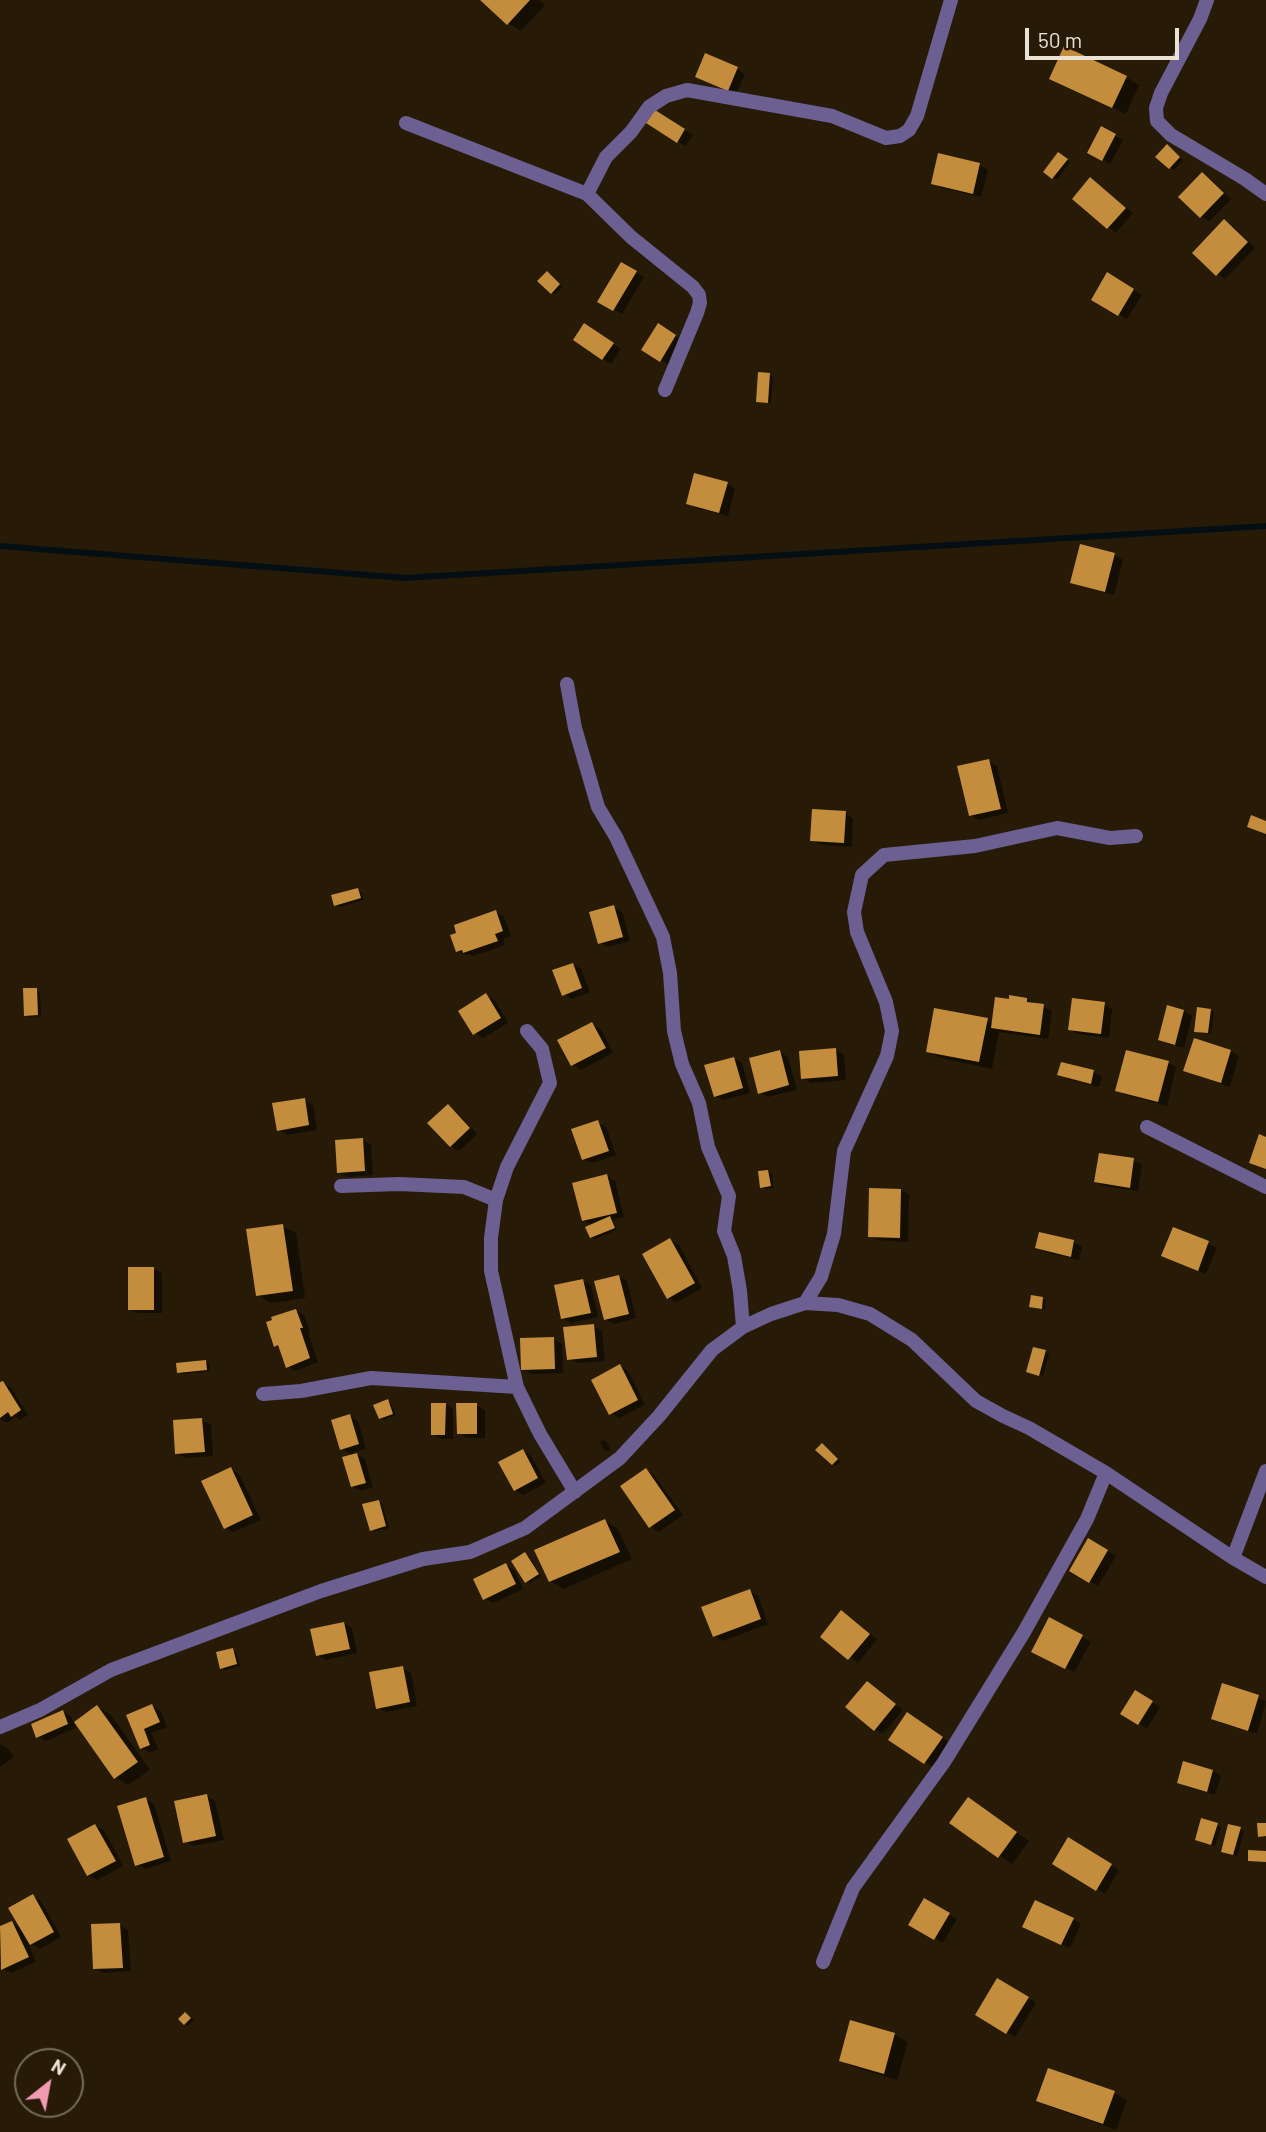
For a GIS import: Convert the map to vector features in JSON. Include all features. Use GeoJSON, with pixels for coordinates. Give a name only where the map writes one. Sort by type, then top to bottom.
{"type":"FeatureCollection","features":[{"type":"Feature","properties":{"kind":"street"},"geometry":{"type":"LineString","coordinates":[[587,194],[606,157],[631,132],[649,107],[666,96],[687,90],[831,116],[886,138],[900,136],[909,130],[918,116],[951,0]]}},
{"type":"Feature","properties":{"kind":"street"},"geometry":{"type":"LineString","coordinates":[[1207,0],[1200,19],[1161,93],[1156,108],[1157,121],[1171,135],[1266,194]]}},
{"type":"Feature","properties":{"kind":"street"},"geometry":{"type":"LineString","coordinates":[[406,123],[587,194],[631,237],[693,288],[699,295],[700,303],[665,390]]}},
{"type":"Feature","properties":{"kind":"street"},"geometry":{"type":"LineString","coordinates":[[567,684],[575,728],[598,807],[616,837],[663,937],[670,973],[674,1031],[682,1063],[699,1103],[708,1147],[729,1196],[724,1231],[734,1256],[743,1327]]}},
{"type":"Feature","properties":{"kind":"street"},"geometry":{"type":"LineString","coordinates":[[805,1303],[821,1277],[834,1234],[844,1151],[887,1056],[891,1031],[886,1002],[858,932],[854,912],[862,875],[884,855],[975,846],[1057,828],[1111,838],[1136,836]]}},
{"type":"Feature","properties":{"kind":"street"},"geometry":{"type":"LineString","coordinates":[[527,1031],[542,1049],[550,1083],[507,1167],[496,1200],[491,1237],[491,1271],[517,1387],[540,1434],[575,1492]]}},
{"type":"Feature","properties":{"kind":"street"},"geometry":{"type":"LineString","coordinates":[[1147,1127],[1266,1187]]}},
{"type":"Feature","properties":{"kind":"street"},"geometry":{"type":"LineString","coordinates":[[341,1186],[399,1184],[464,1187],[496,1200]]}},
{"type":"Feature","properties":{"kind":"street"},"geometry":{"type":"LineString","coordinates":[[0,1727],[40,1710],[111,1670],[321,1591],[423,1559],[470,1552],[525,1528],[620,1458],[659,1416],[712,1350],[743,1327],[805,1303],[838,1305],[870,1314],[912,1340],[976,1401],[1106,1473],[1266,1577]]}},
{"type":"Feature","properties":{"kind":"street"},"geometry":{"type":"LineString","coordinates":[[263,1394],[301,1391],[371,1378],[517,1387]]}},
{"type":"Feature","properties":{"kind":"street"},"geometry":{"type":"LineString","coordinates":[[1233,1558],[1266,1471]]}},
{"type":"Feature","properties":{"kind":"street"},"geometry":{"type":"LineString","coordinates":[[823,1962],[853,1888],[944,1762],[1024,1632],[1087,1519],[1106,1473]]}},
{"type":"Feature","properties":{"kind":"building"},"geometry":{"type":"Polygon","coordinates":[[[480,0],[530,0],[507,25],[480,0]]]}},
{"type":"Feature","properties":{"kind":"building"},"geometry":{"type":"Polygon","coordinates":[[[1064,46],[1127,76],[1112,108],[1049,79],[1064,46]]]}},
{"type":"Feature","properties":{"kind":"building"},"geometry":{"type":"Polygon","coordinates":[[[705,53],[738,67],[728,91],[695,77],[705,53]]]}},
{"type":"Feature","properties":{"kind":"building"},"geometry":{"type":"Polygon","coordinates":[[[655,110],[685,129],[677,143],[646,123],[655,110]]]}},
{"type":"Feature","properties":{"kind":"building"},"geometry":{"type":"Polygon","coordinates":[[[1101,126],[1116,134],[1102,161],[1087,153],[1101,126]]]}},
{"type":"Feature","properties":{"kind":"building"},"geometry":{"type":"Polygon","coordinates":[[[1167,144],[1180,157],[1169,169],[1155,157],[1167,144]]]}},
{"type":"Feature","properties":{"kind":"building"},"geometry":{"type":"Polygon","coordinates":[[[1058,152],[1068,159],[1052,179],[1043,172],[1058,152]]]}},
{"type":"Feature","properties":{"kind":"building"},"geometry":{"type":"Polygon","coordinates":[[[938,153],[980,163],[973,194],[931,184],[938,153]]]}},
{"type":"Feature","properties":{"kind":"building"},"geometry":{"type":"Polygon","coordinates":[[[1202,172],[1224,193],[1200,218],[1178,197],[1202,172]]]}},
{"type":"Feature","properties":{"kind":"building"},"geometry":{"type":"Polygon","coordinates":[[[1090,177],[1126,208],[1107,229],[1072,199],[1090,177]]]}},
{"type":"Feature","properties":{"kind":"building"},"geometry":{"type":"Polygon","coordinates":[[[1224,219],[1248,242],[1216,276],[1192,253],[1224,219]]]}},
{"type":"Feature","properties":{"kind":"building"},"geometry":{"type":"Polygon","coordinates":[[[621,262],[637,271],[613,311],[597,302],[621,262]]]}},
{"type":"Feature","properties":{"kind":"building"},"geometry":{"type":"Polygon","coordinates":[[[547,271],[560,284],[551,294],[537,281],[547,271]]]}},
{"type":"Feature","properties":{"kind":"building"},"geometry":{"type":"Polygon","coordinates":[[[1107,272],[1134,289],[1118,316],[1091,300],[1107,272]]]}},
{"type":"Feature","properties":{"kind":"building"},"geometry":{"type":"Polygon","coordinates":[[[584,323],[614,343],[602,360],[573,340],[584,323]]]}},
{"type":"Feature","properties":{"kind":"building"},"geometry":{"type":"Polygon","coordinates":[[[658,323],[676,335],[660,362],[641,350],[658,323]]]}},
{"type":"Feature","properties":{"kind":"building"},"geometry":{"type":"Polygon","coordinates":[[[758,372],[770,373],[768,403],[756,402],[758,372]]]}},
{"type":"Feature","properties":{"kind":"building"},"geometry":{"type":"Polygon","coordinates":[[[694,473],[728,482],[719,513],[686,504],[694,473]]]}},
{"type":"Feature","properties":{"kind":"building"},"geometry":{"type":"Polygon","coordinates":[[[1080,544],[1115,553],[1105,592],[1070,583],[1080,544]]]}},
{"type":"Feature","properties":{"kind":"building"},"geometry":{"type":"Polygon","coordinates":[[[989,759],[1001,809],[969,816],[957,766],[989,759]]]}},
{"type":"Feature","properties":{"kind":"building"},"geometry":{"type":"Polygon","coordinates":[[[812,809],[846,811],[844,843],[810,841],[812,809]]]}},
{"type":"Feature","properties":{"kind":"building"},"geometry":{"type":"Polygon","coordinates":[[[1251,815],[1266,821],[1266,834],[1247,827],[1251,815]]]}},
{"type":"Feature","properties":{"kind":"building"},"geometry":{"type":"Polygon","coordinates":[[[358,888],[361,898],[334,906],[331,895],[358,888]]]}},
{"type":"Feature","properties":{"kind":"building"},"geometry":{"type":"Polygon","coordinates":[[[614,905],[623,937],[598,944],[589,912],[614,905]]]}},
{"type":"Feature","properties":{"kind":"building"},"geometry":{"type":"Polygon","coordinates":[[[496,910],[503,931],[495,934],[498,941],[463,953],[462,950],[456,952],[450,935],[456,933],[454,925],[496,910]]]}},
{"type":"Feature","properties":{"kind":"building"},"geometry":{"type":"Polygon","coordinates":[[[573,963],[582,988],[562,996],[552,970],[573,963]]]}},
{"type":"Feature","properties":{"kind":"building"},"geometry":{"type":"Polygon","coordinates":[[[23,988],[37,988],[38,1015],[24,1016],[23,988]]]}},
{"type":"Feature","properties":{"kind":"building"},"geometry":{"type":"Polygon","coordinates":[[[486,993],[501,1018],[473,1035],[458,1011],[486,993]]]}},
{"type":"Feature","properties":{"kind":"building"},"geometry":{"type":"Polygon","coordinates":[[[1009,995],[1027,998],[1027,1002],[1044,1004],[1040,1035],[991,1028],[995,997],[1009,999],[1009,995]]]}},
{"type":"Feature","properties":{"kind":"building"},"geometry":{"type":"Polygon","coordinates":[[[1072,998],[1105,1002],[1101,1034],[1068,1030],[1072,998]]]}},
{"type":"Feature","properties":{"kind":"building"},"geometry":{"type":"Polygon","coordinates":[[[1167,1005],[1184,1010],[1175,1045],[1158,1040],[1167,1005]]]}},
{"type":"Feature","properties":{"kind":"building"},"geometry":{"type":"Polygon","coordinates":[[[1197,1007],[1211,1009],[1208,1033],[1194,1032],[1197,1007]]]}},
{"type":"Feature","properties":{"kind":"building"},"geometry":{"type":"Polygon","coordinates":[[[934,1008],[988,1018],[979,1062],[926,1052],[934,1008]]]}},
{"type":"Feature","properties":{"kind":"building"},"geometry":{"type":"Polygon","coordinates":[[[592,1022],[606,1048],[571,1066],[557,1040],[592,1022]]]}},
{"type":"Feature","properties":{"kind":"building"},"geometry":{"type":"Polygon","coordinates":[[[1194,1038],[1231,1050],[1221,1083],[1183,1071],[1194,1038]]]}},
{"type":"Feature","properties":{"kind":"building"},"geometry":{"type":"Polygon","coordinates":[[[836,1048],[838,1076],[801,1079],[799,1051],[836,1048]]]}},
{"type":"Feature","properties":{"kind":"building"},"geometry":{"type":"Polygon","coordinates":[[[780,1050],[789,1085],[758,1094],[749,1058],[780,1050]]]}},
{"type":"Feature","properties":{"kind":"building"},"geometry":{"type":"Polygon","coordinates":[[[1126,1050],[1169,1061],[1158,1102],[1115,1091],[1126,1050]]]}},
{"type":"Feature","properties":{"kind":"building"},"geometry":{"type":"Polygon","coordinates":[[[734,1057],[743,1088],[714,1097],[704,1065],[734,1057]]]}},
{"type":"Feature","properties":{"kind":"building"},"geometry":{"type":"Polygon","coordinates":[[[1061,1062],[1094,1070],[1091,1084],[1057,1075],[1061,1062]]]}},
{"type":"Feature","properties":{"kind":"building"},"geometry":{"type":"Polygon","coordinates":[[[305,1098],[309,1125],[277,1131],[272,1103],[305,1098]]]}},
{"type":"Feature","properties":{"kind":"building"},"geometry":{"type":"Polygon","coordinates":[[[448,1104],[470,1128],[450,1147],[427,1123],[448,1104]]]}},
{"type":"Feature","properties":{"kind":"building"},"geometry":{"type":"Polygon","coordinates":[[[598,1120],[609,1151],[582,1160],[571,1129],[598,1120]]]}},
{"type":"Feature","properties":{"kind":"building"},"geometry":{"type":"Polygon","coordinates":[[[1259,1134],[1266,1137],[1266,1169],[1249,1163],[1259,1134]]]}},
{"type":"Feature","properties":{"kind":"building"},"geometry":{"type":"Polygon","coordinates":[[[363,1138],[365,1171],[337,1173],[335,1140],[363,1138]]]}},
{"type":"Feature","properties":{"kind":"building"},"geometry":{"type":"Polygon","coordinates":[[[1099,1153],[1134,1158],[1130,1188],[1094,1182],[1099,1153]]]}},
{"type":"Feature","properties":{"kind":"building"},"geometry":{"type":"Polygon","coordinates":[[[768,1170],[771,1186],[760,1188],[758,1171],[768,1170]]]}},
{"type":"Feature","properties":{"kind":"building"},"geometry":{"type":"Polygon","coordinates":[[[607,1174],[617,1213],[582,1221],[572,1183],[607,1174]]]}},
{"type":"Feature","properties":{"kind":"building"},"geometry":{"type":"Polygon","coordinates":[[[869,1188],[901,1189],[900,1238],[868,1237],[869,1188]]]}},
{"type":"Feature","properties":{"kind":"building"},"geometry":{"type":"Polygon","coordinates":[[[610,1216],[615,1228],[590,1238],[585,1227],[610,1216]]]}},
{"type":"Feature","properties":{"kind":"building"},"geometry":{"type":"Polygon","coordinates":[[[283,1224],[293,1291],[256,1296],[246,1229],[283,1224]]]}},
{"type":"Feature","properties":{"kind":"building"},"geometry":{"type":"Polygon","coordinates":[[[1173,1227],[1209,1241],[1198,1271],[1161,1256],[1173,1227]]]}},
{"type":"Feature","properties":{"kind":"building"},"geometry":{"type":"Polygon","coordinates":[[[1039,1232],[1074,1240],[1071,1257],[1035,1248],[1039,1232]]]}},
{"type":"Feature","properties":{"kind":"building"},"geometry":{"type":"Polygon","coordinates":[[[670,1238],[695,1283],[667,1299],[642,1254],[670,1238]]]}},
{"type":"Feature","properties":{"kind":"building"},"geometry":{"type":"Polygon","coordinates":[[[128,1267],[154,1267],[154,1310],[128,1310],[128,1267]]]}},
{"type":"Feature","properties":{"kind":"building"},"geometry":{"type":"Polygon","coordinates":[[[619,1275],[629,1314],[604,1320],[594,1281],[619,1275]]]}},
{"type":"Feature","properties":{"kind":"building"},"geometry":{"type":"Polygon","coordinates":[[[583,1279],[591,1313],[561,1319],[554,1285],[583,1279]]]}},
{"type":"Feature","properties":{"kind":"building"},"geometry":{"type":"Polygon","coordinates":[[[1031,1295],[1043,1297],[1042,1309],[1029,1307],[1031,1295]]]}},
{"type":"Feature","properties":{"kind":"building"},"geometry":{"type":"Polygon","coordinates":[[[296,1309],[310,1358],[286,1368],[278,1345],[274,1347],[266,1322],[272,1320],[271,1317],[296,1309]]]}},
{"type":"Feature","properties":{"kind":"building"},"geometry":{"type":"Polygon","coordinates":[[[594,1324],[597,1357],[567,1360],[563,1327],[594,1324]]]}},
{"type":"Feature","properties":{"kind":"building"},"geometry":{"type":"Polygon","coordinates":[[[554,1337],[555,1369],[521,1370],[520,1338],[554,1337]]]}},
{"type":"Feature","properties":{"kind":"building"},"geometry":{"type":"Polygon","coordinates":[[[1033,1347],[1046,1350],[1039,1376],[1026,1372],[1033,1347]]]}},
{"type":"Feature","properties":{"kind":"building"},"geometry":{"type":"Polygon","coordinates":[[[206,1360],[207,1370],[177,1373],[176,1363],[206,1360]]]}},
{"type":"Feature","properties":{"kind":"building"},"geometry":{"type":"Polygon","coordinates":[[[620,1364],[638,1400],[609,1415],[591,1380],[620,1364]]]}},
{"type":"Feature","properties":{"kind":"building"},"geometry":{"type":"Polygon","coordinates":[[[3,1381],[21,1410],[11,1417],[8,1412],[0,1418],[0,1382],[3,1381]]]}},
{"type":"Feature","properties":{"kind":"building"},"geometry":{"type":"Polygon","coordinates":[[[388,1399],[393,1414],[379,1419],[373,1405],[388,1399]]]}},
{"type":"Feature","properties":{"kind":"building"},"geometry":{"type":"Polygon","coordinates":[[[431,1403],[446,1403],[445,1435],[431,1435],[431,1403]]]}},
{"type":"Feature","properties":{"kind":"building"},"geometry":{"type":"Polygon","coordinates":[[[456,1403],[477,1403],[477,1434],[457,1434],[456,1403]]]}},
{"type":"Feature","properties":{"kind":"building"},"geometry":{"type":"Polygon","coordinates":[[[350,1414],[359,1444],[340,1450],[331,1420],[350,1414]]]}},
{"type":"Feature","properties":{"kind":"building"},"geometry":{"type":"Polygon","coordinates":[[[202,1418],[205,1452],[175,1454],[173,1420],[202,1418]]]}},
{"type":"Feature","properties":{"kind":"building"},"geometry":{"type":"Polygon","coordinates":[[[822,1443],[838,1459],[832,1465],[815,1450],[822,1443]]]}},
{"type":"Feature","properties":{"kind":"building"},"geometry":{"type":"Polygon","coordinates":[[[523,1449],[538,1478],[514,1491],[498,1462],[523,1449]]]}},
{"type":"Feature","properties":{"kind":"building"},"geometry":{"type":"Polygon","coordinates":[[[357,1453],[366,1483],[351,1487],[342,1457],[357,1453]]]}},
{"type":"Feature","properties":{"kind":"building"},"geometry":{"type":"Polygon","coordinates":[[[231,1467],[253,1515],[224,1529],[201,1481],[231,1467]]]}},
{"type":"Feature","properties":{"kind":"building"},"geometry":{"type":"Polygon","coordinates":[[[646,1468],[675,1510],[649,1528],[620,1486],[646,1468]]]}},
{"type":"Feature","properties":{"kind":"building"},"geometry":{"type":"Polygon","coordinates":[[[379,1500],[386,1526],[370,1531],[362,1504],[379,1500]]]}},
{"type":"Feature","properties":{"kind":"building"},"geometry":{"type":"Polygon","coordinates":[[[605,1519],[620,1552],[549,1582],[534,1550],[605,1519]]]}},
{"type":"Feature","properties":{"kind":"building"},"geometry":{"type":"Polygon","coordinates":[[[1088,1538],[1108,1550],[1089,1583],[1069,1571],[1088,1538]]]}},
{"type":"Feature","properties":{"kind":"building"},"geometry":{"type":"Polygon","coordinates":[[[525,1552],[539,1574],[525,1583],[511,1561],[525,1552]]]}},
{"type":"Feature","properties":{"kind":"building"},"geometry":{"type":"Polygon","coordinates":[[[506,1563],[516,1584],[483,1600],[473,1579],[506,1563]]]}},
{"type":"Feature","properties":{"kind":"building"},"geometry":{"type":"Polygon","coordinates":[[[750,1589],[761,1619],[713,1637],[701,1607],[750,1589]]]}},
{"type":"Feature","properties":{"kind":"building"},"geometry":{"type":"Polygon","coordinates":[[[841,1610],[870,1634],[848,1660],[820,1637],[841,1610]]]}},
{"type":"Feature","properties":{"kind":"building"},"geometry":{"type":"Polygon","coordinates":[[[1049,1617],[1083,1635],[1065,1669],[1031,1652],[1049,1617]]]}},
{"type":"Feature","properties":{"kind":"building"},"geometry":{"type":"Polygon","coordinates":[[[344,1622],[350,1649],[316,1656],[310,1629],[344,1622]]]}},
{"type":"Feature","properties":{"kind":"building"},"geometry":{"type":"Polygon","coordinates":[[[233,1648],[237,1664],[220,1669],[216,1652],[233,1648]]]}},
{"type":"Feature","properties":{"kind":"building"},"geometry":{"type":"Polygon","coordinates":[[[403,1666],[410,1702],[376,1709],[369,1672],[403,1666]]]}},
{"type":"Feature","properties":{"kind":"building"},"geometry":{"type":"Polygon","coordinates":[[[867,1681],[896,1704],[874,1731],[845,1707],[867,1681]]]}},
{"type":"Feature","properties":{"kind":"building"},"geometry":{"type":"Polygon","coordinates":[[[1222,1683],[1259,1695],[1248,1731],[1211,1719],[1222,1683]]]}},
{"type":"Feature","properties":{"kind":"building"},"geometry":{"type":"Polygon","coordinates":[[[1135,1690],[1153,1701],[1138,1725],[1120,1714],[1135,1690]]]}},
{"type":"Feature","properties":{"kind":"building"},"geometry":{"type":"Polygon","coordinates":[[[152,1704],[160,1722],[144,1729],[150,1745],[140,1749],[126,1715],[152,1704]]]}},
{"type":"Feature","properties":{"kind":"building"},"geometry":{"type":"Polygon","coordinates":[[[97,1705],[138,1762],[114,1779],[74,1722],[97,1705]]]}},
{"type":"Feature","properties":{"kind":"building"},"geometry":{"type":"Polygon","coordinates":[[[63,1710],[68,1724],[36,1738],[31,1724],[63,1710]]]}},
{"type":"Feature","properties":{"kind":"building"},"geometry":{"type":"Polygon","coordinates":[[[907,1712],[943,1737],[924,1764],[888,1740],[907,1712]]]}},
{"type":"Feature","properties":{"kind":"building"},"geometry":{"type":"Polygon","coordinates":[[[1183,1761],[1213,1770],[1207,1792],[1177,1783],[1183,1761]]]}},
{"type":"Feature","properties":{"kind":"building"},"geometry":{"type":"Polygon","coordinates":[[[207,1794],[216,1836],[183,1843],[174,1801],[207,1794]]]}},
{"type":"Feature","properties":{"kind":"building"},"geometry":{"type":"Polygon","coordinates":[[[146,1797],[164,1857],[135,1866],[117,1806],[146,1797]]]}},
{"type":"Feature","properties":{"kind":"building"},"geometry":{"type":"Polygon","coordinates":[[[968,1797],[1017,1832],[998,1858],[949,1823],[968,1797]]]}},
{"type":"Feature","properties":{"kind":"building"},"geometry":{"type":"Polygon","coordinates":[[[1201,1818],[1218,1823],[1211,1845],[1195,1840],[1201,1818]]]}},
{"type":"Feature","properties":{"kind":"building"},"geometry":{"type":"Polygon","coordinates":[[[1257,1823],[1266,1823],[1266,1836],[1258,1837],[1257,1823]]]}},
{"type":"Feature","properties":{"kind":"building"},"geometry":{"type":"Polygon","coordinates":[[[95,1824],[116,1861],[87,1876],[67,1839],[95,1824]]]}},
{"type":"Feature","properties":{"kind":"building"},"geometry":{"type":"Polygon","coordinates":[[[1228,1824],[1241,1827],[1233,1855],[1221,1852],[1228,1824]]]}},
{"type":"Feature","properties":{"kind":"building"},"geometry":{"type":"Polygon","coordinates":[[[1068,1837],[1112,1864],[1096,1891],[1052,1864],[1068,1837]]]}},
{"type":"Feature","properties":{"kind":"building"},"geometry":{"type":"Polygon","coordinates":[[[1248,1850],[1266,1851],[1266,1862],[1248,1861],[1248,1850]]]}},
{"type":"Feature","properties":{"kind":"building"},"geometry":{"type":"Polygon","coordinates":[[[33,1894],[54,1932],[30,1945],[8,1908],[33,1894]]]}},
{"type":"Feature","properties":{"kind":"building"},"geometry":{"type":"Polygon","coordinates":[[[924,1898],[950,1913],[934,1940],[908,1925],[924,1898]]]}},
{"type":"Feature","properties":{"kind":"building"},"geometry":{"type":"Polygon","coordinates":[[[1035,1900],[1074,1918],[1061,1945],[1022,1927],[1035,1900]]]}},
{"type":"Feature","properties":{"kind":"building"},"geometry":{"type":"Polygon","coordinates":[[[12,1921],[29,1957],[1,1970],[0,1926],[12,1921]]]}},
{"type":"Feature","properties":{"kind":"building"},"geometry":{"type":"Polygon","coordinates":[[[120,1923],[123,1968],[93,1969],[91,1924],[120,1923]]]}},
{"type":"Feature","properties":{"kind":"building"},"geometry":{"type":"Polygon","coordinates":[[[997,1978],[1029,1997],[1006,2034],[975,2015],[997,1978]]]}},
{"type":"Feature","properties":{"kind":"building"},"geometry":{"type":"Polygon","coordinates":[[[185,2012],[191,2018],[184,2025],[178,2019],[185,2012]]]}},
{"type":"Feature","properties":{"kind":"building"},"geometry":{"type":"Polygon","coordinates":[[[850,2020],[895,2033],[884,2074],[839,2061],[850,2020]]]}},
{"type":"Feature","properties":{"kind":"building"},"geometry":{"type":"Polygon","coordinates":[[[1048,2068],[1115,2091],[1103,2124],[1036,2101],[1048,2068]]]}},
{"type":"Feature","properties":{"kind":"waterway"},"geometry":{"type":"LineString","coordinates":[[0,546],[405,578],[1266,526]]}}]}
